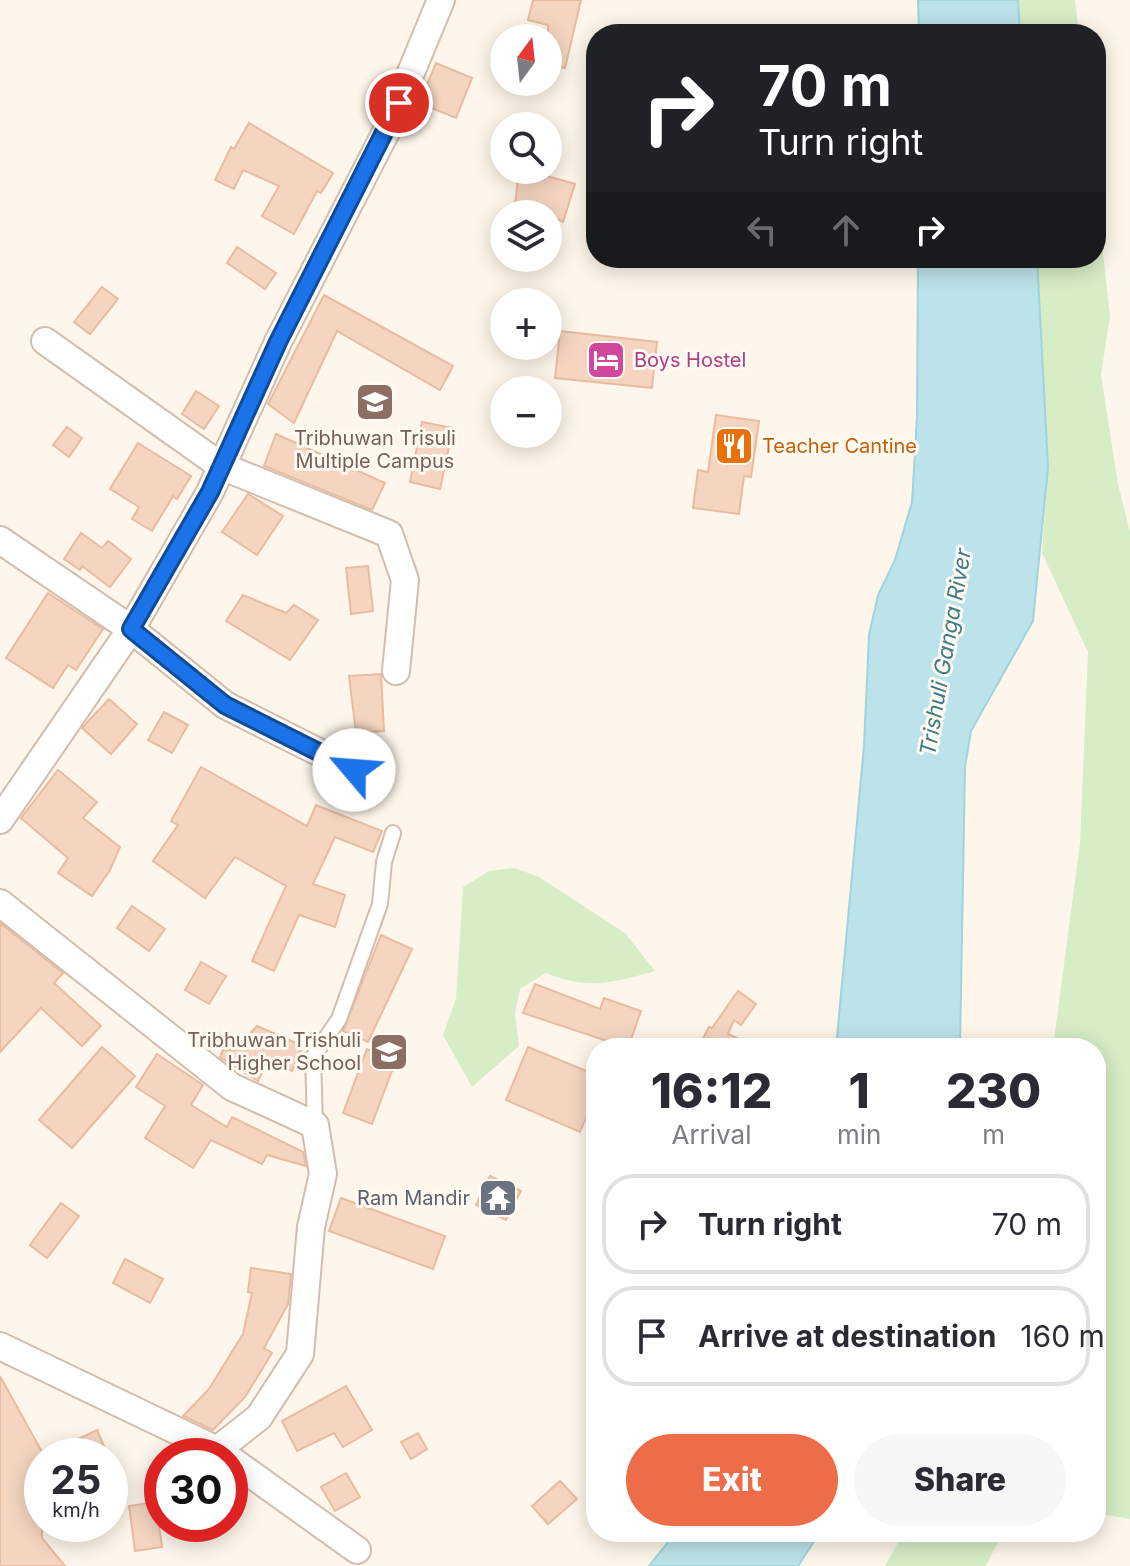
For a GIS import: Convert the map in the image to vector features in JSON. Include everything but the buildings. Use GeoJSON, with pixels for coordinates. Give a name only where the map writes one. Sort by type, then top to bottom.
{"type":"FeatureCollection","features":[{"type":"Feature","properties":{"kind":"street"},"geometry":{"type":"LineString","coordinates":[[0,820],[131,629],[221,466],[278,342],[388,128],[441,0]]}},
{"type":"Feature","properties":{"kind":"street"},"geometry":{"type":"LineString","coordinates":[[45,341],[221,466],[389,534],[405,580],[396,671]]}},
{"type":"Feature","properties":{"kind":"street"},"geometry":{"type":"LineString","coordinates":[[0,540],[131,629],[225,705],[354,770]]}},
{"type":"Feature","properties":{"kind":"street"},"geometry":{"type":"LineString","coordinates":[[0,903],[232,1087],[315,1125],[323,1174],[311,1227],[300,1354],[259,1417],[240,1438]]}},
{"type":"Feature","properties":{"kind":"street"},"geometry":{"type":"LineString","coordinates":[[0,1346],[189,1438]]}},
{"type":"Feature","properties":{"kind":"street"},"geometry":{"type":"LineString","coordinates":[[248,1472],[357,1550]]}},
{"type":"Feature","properties":{"kind":"lane"},"geometry":{"type":"LineString","coordinates":[[315,1125],[313,1057],[339,1019],[380,904],[384,862],[393,833]]}},
{"type":"Feature","properties":{"kind":"green space"},"geometry":{"type":"Polygon","coordinates":[[[1018,0],[1075,0],[1078,24],[1019,24],[1018,0]]]}},
{"type":"Feature","properties":{"kind":"green space"},"geometry":{"type":"Polygon","coordinates":[[[1038,268],[1105,268],[1110,316],[1101,375],[1118,484],[1130,532],[1130,1519],[1106,1515],[1106,1038],[1054,1038],[1080,843],[1088,652],[1042,553],[1048,467],[1038,268]]]}},
{"type":"Feature","properties":{"kind":"green space"},"geometry":{"type":"Polygon","coordinates":[[[515,868],[539,877],[625,933],[655,971],[600,983],[574,982],[546,973],[520,989],[515,1013],[519,1046],[472,1087],[443,1035],[456,999],[463,887],[489,871],[515,868]]]}},
{"type":"Feature","properties":{"kind":"green space"},"geometry":{"type":"Polygon","coordinates":[[[898,1542],[998,1542],[986,1566],[885,1566],[898,1542]]]}},
{"type":"Feature","properties":{"kind":"water"},"geometry":{"type":"Polygon","coordinates":[[[918,0],[1018,0],[1019,24],[919,24],[918,0]]]}},
{"type":"Feature","properties":{"kind":"water","name":"Trishuli Ganga River"},"geometry":{"type":"Polygon","coordinates":[[[918,268],[1038,268],[1048,467],[1033,621],[971,731],[965,767],[960,1038],[837,1038],[864,746],[869,635],[878,595],[895,560],[912,502],[917,417],[918,268]]]}},
{"type":"Feature","properties":{"kind":"water"},"geometry":{"type":"Polygon","coordinates":[[[668,1542],[814,1542],[798,1566],[649,1566],[668,1542]]]}},
{"type":"Feature","properties":{"kind":"place","name":"Boys Hostel"},"geometry":{"type":"Point","coordinates":[606,360]}},
{"type":"Feature","properties":{"kind":"place","name":"Tribhuwan Trisuli Multiple Campus"},"geometry":{"type":"Point","coordinates":[375,402]}},
{"type":"Feature","properties":{"kind":"place","name":"Teacher Cantine"},"geometry":{"type":"Point","coordinates":[734,446]}},
{"type":"Feature","properties":{"kind":"place","name":"Tribhuwan Trishuli Higher School"},"geometry":{"type":"Point","coordinates":[389,1052]}},
{"type":"Feature","properties":{"kind":"place","name":"Ram Mandir"},"geometry":{"type":"Point","coordinates":[498,1198]}},
{"type":"Feature","properties":{"kind":"route"},"geometry":{"type":"LineString","coordinates":[[354,770],[225,705],[131,629],[210,492],[278,342],[399,103]]}}]}
